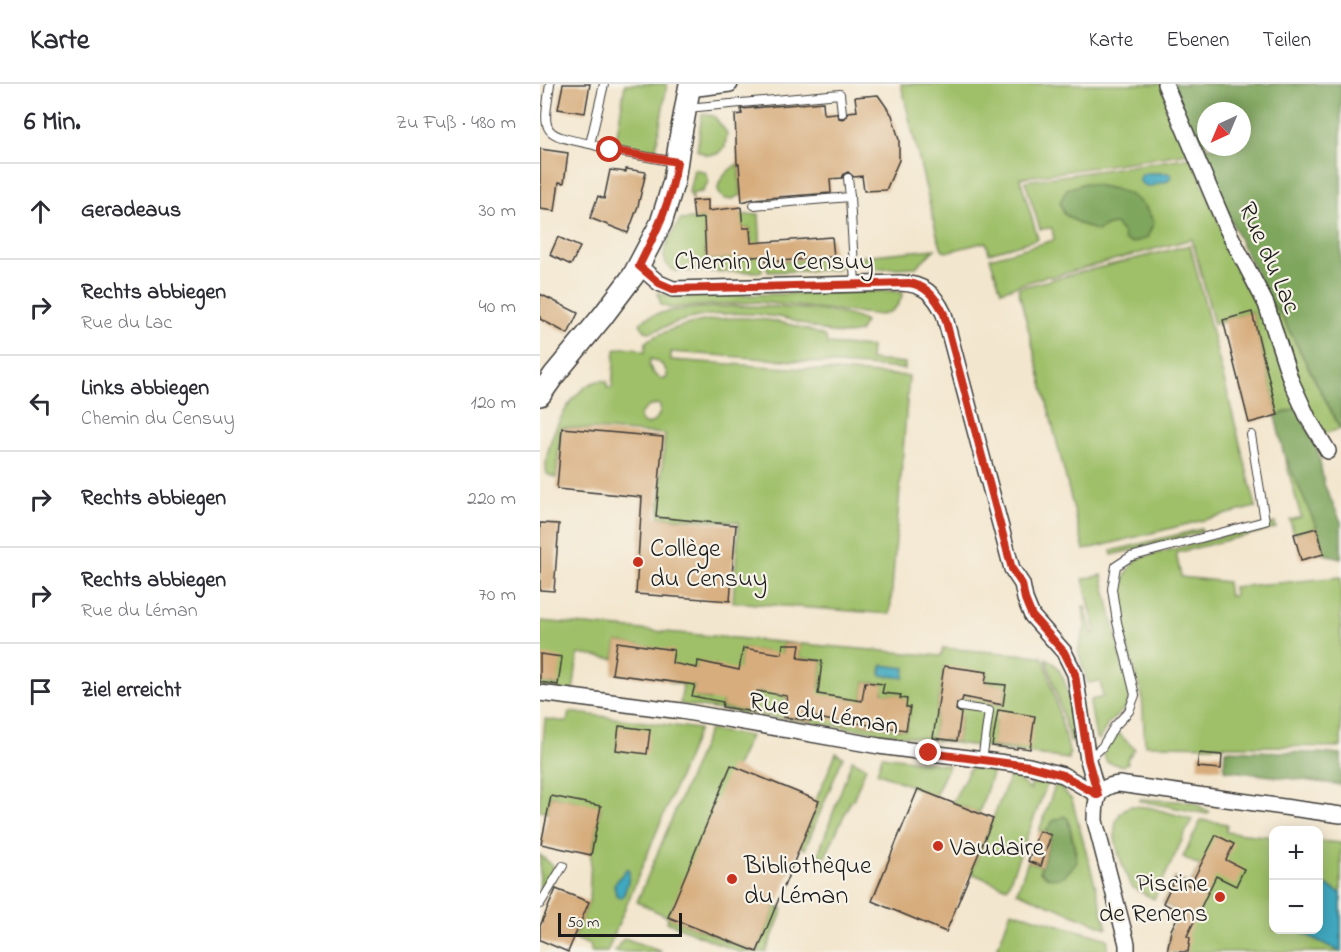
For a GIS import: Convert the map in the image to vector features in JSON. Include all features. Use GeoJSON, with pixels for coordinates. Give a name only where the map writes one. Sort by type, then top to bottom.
{"type":"FeatureCollection","features":[{"type":"Feature","properties":{"kind":"street"},"geometry":{"type":"LineString","coordinates":[[540,395],[639,266],[661,223],[670,200],[688,94],[730,84]]}},
{"type":"Feature","properties":{"kind":"street","name":"Rue du Lac"},"geometry":{"type":"LineString","coordinates":[[1165,84],[1226,227],[1266,304],[1291,381],[1308,418],[1328,451]]}},
{"type":"Feature","properties":{"kind":"street","name":"Chemin du Censuy"},"geometry":{"type":"LineString","coordinates":[[639,266],[659,283],[673,289],[917,284],[933,296],[944,314],[1012,569],[1022,584],[1032,616],[1064,652],[1075,674],[1088,760]]}},
{"type":"Feature","properties":{"kind":"street","name":"Rue du Léman"},"geometry":{"type":"LineString","coordinates":[[540,693],[681,711],[879,746],[1029,766],[1063,775],[1098,795]]}},
{"type":"Feature","properties":{"kind":"street"},"geometry":{"type":"LineString","coordinates":[[1088,760],[1098,795],[1095,821],[1127,944],[1127,952]]}},
{"type":"Feature","properties":{"kind":"street"},"geometry":{"type":"LineString","coordinates":[[1098,795],[1108,785],[1119,784],[1341,814]]}},
{"type":"Feature","properties":{"kind":"lane"},"geometry":{"type":"LineString","coordinates":[[550,84],[545,121],[551,134],[610,150],[677,162]]}},
{"type":"Feature","properties":{"kind":"lane"},"geometry":{"type":"LineString","coordinates":[[590,144],[604,84]]}},
{"type":"Feature","properties":{"kind":"lane"},"geometry":{"type":"LineString","coordinates":[[688,94],[840,94],[842,112]]}},
{"type":"Feature","properties":{"kind":"lane"},"geometry":{"type":"LineString","coordinates":[[848,178],[855,284]]}},
{"type":"Feature","properties":{"kind":"lane"},"geometry":{"type":"LineString","coordinates":[[754,206],[850,197]]}},
{"type":"Feature","properties":{"kind":"lane"},"geometry":{"type":"LineString","coordinates":[[1088,760],[1102,747],[1114,727],[1129,711],[1135,695],[1117,622],[1112,589],[1116,566],[1130,557],[1265,520],[1251,435]]}},
{"type":"Feature","properties":{"kind":"lane"},"geometry":{"type":"LineString","coordinates":[[961,707],[989,711],[982,761]]}},
{"type":"Feature","properties":{"kind":"lane"},"geometry":{"type":"LineString","coordinates":[[540,904],[563,866]]}},
{"type":"Feature","properties":{"kind":"green space"},"geometry":{"type":"Polygon","coordinates":[[[625,84],[667,84],[655,154],[615,147],[625,84]]]}},
{"type":"Feature","properties":{"kind":"green space"},"geometry":{"type":"Polygon","coordinates":[[[901,84],[1161,84],[1190,153],[1020,178],[1038,239],[989,253],[986,242],[946,252],[942,249],[937,235],[901,84]]]}},
{"type":"Feature","properties":{"kind":"green space"},"geometry":{"type":"Polygon","coordinates":[[[1170,84],[1341,84],[1341,430],[1281,315],[1270,301],[1202,156],[1251,156],[1251,102],[1197,102],[1197,144],[1170,84]]]}},
{"type":"Feature","properties":{"kind":"green space"},"geometry":{"type":"Polygon","coordinates":[[[702,114],[714,116],[727,133],[725,147],[717,154],[707,155],[697,150],[702,114]]]}},
{"type":"Feature","properties":{"kind":"green space"},"geometry":{"type":"Polygon","coordinates":[[[1192,157],[1247,290],[1262,305],[1297,408],[1278,415],[1252,312],[1214,324],[1192,239],[1051,277],[1047,276],[1001,291],[990,258],[1054,240],[1052,228],[1040,229],[1025,181],[1192,157]],[[1147,207],[1108,225],[1115,224],[1123,233],[1147,207]]]}},
{"type":"Feature","properties":{"kind":"green space"},"geometry":{"type":"Polygon","coordinates":[[[737,164],[741,195],[732,199],[724,199],[718,190],[719,185],[724,175],[737,164]]]}},
{"type":"Feature","properties":{"kind":"green space"},"geometry":{"type":"Polygon","coordinates":[[[694,169],[705,172],[709,181],[702,192],[693,193],[692,200],[689,192],[694,169]]]}},
{"type":"Feature","properties":{"kind":"green space"},"geometry":{"type":"Polygon","coordinates":[[[1085,183],[1126,193],[1141,203],[1154,222],[1147,238],[1132,243],[1124,240],[1123,233],[1115,224],[1097,231],[1064,214],[1060,202],[1067,189],[1085,183]]]}},
{"type":"Feature","properties":{"kind":"green space"},"geometry":{"type":"Polygon","coordinates":[[[759,214],[762,272],[675,271],[668,266],[664,254],[668,240],[680,220],[759,214]],[[750,228],[705,230],[706,260],[752,257],[750,228]]]}},
{"type":"Feature","properties":{"kind":"green space"},"geometry":{"type":"Polygon","coordinates":[[[1190,245],[1256,507],[1084,550],[1018,288],[1190,245]]]}},
{"type":"Feature","properties":{"kind":"green space"},"geometry":{"type":"Polygon","coordinates":[[[935,249],[916,267],[872,269],[865,264],[862,258],[862,256],[935,249]]]}},
{"type":"Feature","properties":{"kind":"green space"},"geometry":{"type":"Polygon","coordinates":[[[842,257],[843,264],[835,270],[768,272],[766,263],[842,257]]]}},
{"type":"Feature","properties":{"kind":"green space"},"geometry":{"type":"Polygon","coordinates":[[[891,291],[903,293],[893,310],[881,315],[758,302],[670,308],[661,305],[658,293],[673,297],[891,291]]]}},
{"type":"Feature","properties":{"kind":"green space"},"geometry":{"type":"Polygon","coordinates":[[[1270,301],[1281,315],[1340,429],[1327,433],[1320,429],[1298,385],[1270,301]]]}},
{"type":"Feature","properties":{"kind":"green space"},"geometry":{"type":"Polygon","coordinates":[[[733,306],[822,311],[855,317],[865,322],[859,332],[849,334],[829,332],[788,319],[754,314],[705,316],[681,321],[651,332],[645,331],[640,324],[646,318],[668,311],[733,306]]]}},
{"type":"Feature","properties":{"kind":"green space"},"geometry":{"type":"Polygon","coordinates":[[[734,318],[768,320],[797,326],[826,337],[827,344],[871,347],[870,360],[905,363],[905,369],[671,352],[671,360],[909,376],[890,614],[733,602],[739,522],[659,517],[665,434],[561,427],[556,478],[547,474],[546,462],[549,447],[563,414],[573,400],[584,388],[595,382],[607,381],[607,388],[612,388],[615,350],[630,348],[645,352],[648,340],[672,329],[696,322],[734,318]],[[651,359],[649,364],[653,372],[659,378],[665,379],[667,374],[664,368],[660,363],[651,359]],[[657,404],[648,407],[640,414],[640,420],[646,425],[659,415],[660,406],[657,404]]]}},
{"type":"Feature","properties":{"kind":"green space"},"geometry":{"type":"Polygon","coordinates":[[[1297,408],[1318,451],[1324,484],[1341,522],[1341,558],[1324,554],[1317,528],[1283,451],[1275,416],[1297,408]]]}},
{"type":"Feature","properties":{"kind":"green space"},"geometry":{"type":"Polygon","coordinates":[[[1283,451],[1317,528],[1294,534],[1290,520],[1301,517],[1283,451]]]}},
{"type":"Feature","properties":{"kind":"green space"},"geometry":{"type":"Polygon","coordinates":[[[1275,523],[1276,528],[1176,553],[1181,577],[1227,582],[1229,596],[1234,596],[1233,587],[1341,577],[1341,747],[1145,745],[1142,695],[1121,624],[1119,607],[1125,576],[1139,558],[1275,523]]]}},
{"type":"Feature","properties":{"kind":"green space"},"geometry":{"type":"Polygon","coordinates":[[[1201,529],[1202,532],[1112,555],[1111,551],[1201,529]]]}},
{"type":"Feature","properties":{"kind":"green space"},"geometry":{"type":"Polygon","coordinates":[[[1102,575],[1130,697],[1126,707],[1108,724],[1099,740],[1096,738],[1090,703],[1091,700],[1103,697],[1100,681],[1088,683],[1078,651],[1085,627],[1083,606],[1085,606],[1092,633],[1096,632],[1083,579],[1102,575]]]}},
{"type":"Feature","properties":{"kind":"green space"},"geometry":{"type":"Polygon","coordinates":[[[540,621],[941,656],[943,648],[1041,656],[1045,662],[1070,754],[1069,759],[680,704],[683,685],[669,682],[673,651],[617,642],[614,659],[578,654],[573,692],[540,688],[540,682],[558,685],[540,654],[540,621]],[[783,644],[778,683],[819,688],[822,661],[798,658],[800,644],[783,644]],[[743,648],[738,679],[726,682],[722,707],[754,712],[757,691],[762,692],[768,652],[743,648]],[[716,665],[693,668],[690,684],[695,685],[693,696],[710,700],[716,665]],[[944,667],[940,694],[983,700],[987,673],[944,667]],[[865,682],[859,724],[906,730],[910,708],[906,707],[901,696],[882,693],[883,684],[865,682]],[[992,684],[989,703],[1003,705],[1006,686],[992,684]],[[787,693],[784,717],[812,721],[815,697],[787,693]],[[939,697],[933,738],[957,741],[961,716],[946,698],[939,697]],[[840,698],[837,723],[848,724],[852,699],[840,698]],[[996,721],[993,746],[1017,749],[1017,724],[996,721]]]}},
{"type":"Feature","properties":{"kind":"green space"},"geometry":{"type":"Polygon","coordinates":[[[1046,658],[1060,672],[1065,684],[1069,696],[1075,744],[1070,741],[1046,658]]]}},
{"type":"Feature","properties":{"kind":"green space"},"geometry":{"type":"Polygon","coordinates":[[[569,712],[699,729],[607,952],[590,952],[591,946],[574,938],[589,902],[591,855],[601,807],[551,796],[548,812],[540,810],[540,776],[545,719],[567,722],[569,712]]]}},
{"type":"Feature","properties":{"kind":"green space"},"geometry":{"type":"Polygon","coordinates":[[[709,730],[750,736],[668,917],[637,902],[709,730]]]}},
{"type":"Feature","properties":{"kind":"green space"},"geometry":{"type":"Polygon","coordinates":[[[1117,732],[1135,749],[1127,759],[1128,763],[1123,766],[1107,762],[1103,754],[1107,744],[1117,732]]]}},
{"type":"Feature","properties":{"kind":"green space"},"geometry":{"type":"Polygon","coordinates":[[[1225,750],[1341,754],[1341,785],[1224,770],[1225,750]]]}},
{"type":"Feature","properties":{"kind":"green space"},"geometry":{"type":"Polygon","coordinates":[[[836,753],[843,757],[805,849],[800,847],[819,802],[816,800],[836,753]]]}},
{"type":"Feature","properties":{"kind":"green space"},"geometry":{"type":"Polygon","coordinates":[[[882,756],[949,765],[935,796],[877,772],[882,756]]]}},
{"type":"Feature","properties":{"kind":"green space"},"geometry":{"type":"Polygon","coordinates":[[[852,760],[866,767],[853,800],[825,857],[818,855],[852,760]]]}},
{"type":"Feature","properties":{"kind":"green space"},"geometry":{"type":"Polygon","coordinates":[[[970,768],[993,771],[979,813],[952,803],[970,768]]]}},
{"type":"Feature","properties":{"kind":"green space"},"geometry":{"type":"Polygon","coordinates":[[[1011,773],[1030,790],[1034,777],[1049,779],[1007,888],[971,873],[1011,773]]]}},
{"type":"Feature","properties":{"kind":"green space"},"geometry":{"type":"Polygon","coordinates":[[[1056,783],[1072,800],[1107,928],[1017,892],[1028,861],[1041,866],[1040,872],[1048,878],[1076,852],[1068,819],[1049,827],[1045,833],[1039,831],[1056,783]]]}},
{"type":"Feature","properties":{"kind":"green space"},"geometry":{"type":"Polygon","coordinates":[[[1140,799],[1193,802],[1209,812],[1207,814],[1140,801],[1140,799]]]}},
{"type":"Feature","properties":{"kind":"green space"},"geometry":{"type":"Polygon","coordinates":[[[1130,806],[1148,807],[1192,819],[1154,899],[1133,888],[1118,852],[1116,821],[1121,812],[1130,806]]]}},
{"type":"Feature","properties":{"kind":"green space"},"geometry":{"type":"Polygon","coordinates":[[[1064,816],[1068,819],[1077,862],[1065,875],[1051,878],[1040,871],[1051,836],[1045,833],[1053,821],[1064,816]]]}},
{"type":"Feature","properties":{"kind":"green space","name":"Piscine de Renens"},"geometry":{"type":"Polygon","coordinates":[[[1201,820],[1227,824],[1226,832],[1269,837],[1269,934],[1323,934],[1323,841],[1341,843],[1341,952],[1167,952],[1171,930],[1180,912],[1163,903],[1175,878],[1190,885],[1200,866],[1183,857],[1201,820]]]}},
{"type":"Feature","properties":{"kind":"green space"},"geometry":{"type":"Polygon","coordinates":[[[540,855],[554,867],[540,892],[540,855]]]}},
{"type":"Feature","properties":{"kind":"green space"},"geometry":{"type":"Polygon","coordinates":[[[776,906],[783,909],[766,952],[757,952],[776,906]]]}},
{"type":"Feature","properties":{"kind":"green space"},"geometry":{"type":"Polygon","coordinates":[[[1011,911],[1108,939],[1107,952],[996,952],[1011,911]]]}},
{"type":"Feature","properties":{"kind":"green space"},"geometry":{"type":"Polygon","coordinates":[[[668,917],[755,952],[739,952],[667,922],[668,917]]]}},
{"type":"Feature","properties":{"kind":"green space"},"geometry":{"type":"Polygon","coordinates":[[[624,939],[627,939],[662,952],[615,952],[624,939]]]}},
{"type":"Feature","properties":{"kind":"water"},"geometry":{"type":"Polygon","coordinates":[[[1146,173],[1168,173],[1172,176],[1168,181],[1148,187],[1139,179],[1146,173]]]}},
{"type":"Feature","properties":{"kind":"water"},"geometry":{"type":"Polygon","coordinates":[[[882,665],[905,668],[904,678],[880,675],[882,665]]]}},
{"type":"Feature","properties":{"kind":"water"},"geometry":{"type":"Polygon","coordinates":[[[626,869],[629,869],[628,880],[621,898],[616,895],[614,885],[626,869]]]}},
{"type":"Feature","properties":{"kind":"water"},"geometry":{"type":"Polygon","coordinates":[[[1323,884],[1341,893],[1341,952],[1304,934],[1323,934],[1323,884]]]}},
{"type":"Feature","properties":{"kind":"building"},"geometry":{"type":"Polygon","coordinates":[[[563,84],[590,84],[585,113],[558,109],[563,84]]]}},
{"type":"Feature","properties":{"kind":"building"},"geometry":{"type":"Polygon","coordinates":[[[878,95],[892,115],[899,140],[899,160],[886,190],[864,191],[862,176],[854,177],[848,172],[842,178],[830,179],[831,193],[753,199],[742,202],[739,164],[737,164],[735,115],[742,114],[741,109],[823,102],[824,114],[836,113],[839,118],[843,119],[848,112],[857,111],[855,97],[878,95]]]}},
{"type":"Feature","properties":{"kind":"building"},"geometry":{"type":"Polygon","coordinates":[[[540,149],[568,153],[564,183],[559,182],[555,211],[540,209],[540,149]]]}},
{"type":"Feature","properties":{"kind":"building"},"geometry":{"type":"Polygon","coordinates":[[[626,169],[646,172],[638,206],[628,233],[590,218],[598,196],[604,199],[610,170],[626,172],[626,169]]]}},
{"type":"Feature","properties":{"kind":"building"},"geometry":{"type":"Polygon","coordinates":[[[708,200],[708,211],[741,207],[743,228],[750,228],[751,243],[832,237],[834,257],[766,262],[766,256],[706,260],[704,218],[694,219],[692,201],[708,200]]]}},
{"type":"Feature","properties":{"kind":"building"},"geometry":{"type":"Polygon","coordinates":[[[558,237],[580,247],[571,265],[550,255],[558,237]]]}},
{"type":"Feature","properties":{"kind":"building"},"geometry":{"type":"Polygon","coordinates":[[[540,294],[578,313],[568,334],[540,319],[540,294]]]}},
{"type":"Feature","properties":{"kind":"building"},"geometry":{"type":"Polygon","coordinates":[[[1252,312],[1278,415],[1249,423],[1223,320],[1252,312]]]}},
{"type":"Feature","properties":{"kind":"building"},"geometry":{"type":"Polygon","coordinates":[[[562,428],[663,437],[656,517],[736,525],[730,601],[636,594],[642,497],[557,489],[562,428]]]}},
{"type":"Feature","properties":{"kind":"building"},"geometry":{"type":"Polygon","coordinates":[[[540,523],[559,524],[554,591],[540,590],[540,523]]]}},
{"type":"Feature","properties":{"kind":"building"},"geometry":{"type":"Polygon","coordinates":[[[1317,528],[1324,554],[1301,560],[1294,534],[1317,528]]]}},
{"type":"Feature","properties":{"kind":"building"},"geometry":{"type":"Polygon","coordinates":[[[617,642],[674,650],[672,663],[697,668],[698,661],[739,670],[743,648],[782,654],[783,644],[800,644],[798,658],[822,661],[818,694],[862,701],[865,682],[884,684],[882,693],[901,695],[900,698],[907,699],[906,707],[910,707],[906,730],[849,722],[848,724],[813,717],[812,721],[783,717],[787,696],[757,691],[754,712],[722,707],[723,702],[692,696],[695,685],[612,674],[617,642]]]}},
{"type":"Feature","properties":{"kind":"building"},"geometry":{"type":"Polygon","coordinates":[[[540,654],[562,657],[558,685],[540,682],[540,654]]]}},
{"type":"Feature","properties":{"kind":"building"},"geometry":{"type":"Polygon","coordinates":[[[944,666],[987,672],[985,683],[1006,685],[1003,705],[963,697],[962,701],[957,703],[956,710],[961,713],[957,741],[933,738],[944,666]]]}},
{"type":"Feature","properties":{"kind":"building"},"geometry":{"type":"Polygon","coordinates":[[[998,710],[1035,716],[1030,749],[992,746],[998,710]]]}},
{"type":"Feature","properties":{"kind":"building"},"geometry":{"type":"Polygon","coordinates":[[[619,726],[650,730],[647,754],[616,750],[619,726]]]}},
{"type":"Feature","properties":{"kind":"building"},"geometry":{"type":"Polygon","coordinates":[[[1199,753],[1222,755],[1221,769],[1197,767],[1199,753]]]}},
{"type":"Feature","properties":{"kind":"building"},"geometry":{"type":"Polygon","coordinates":[[[731,765],[819,801],[757,952],[668,917],[731,765]]]}},
{"type":"Feature","properties":{"kind":"building","name":"Vaudaire"},"geometry":{"type":"Polygon","coordinates":[[[918,789],[993,819],[946,932],[872,901],[918,789]]]}},
{"type":"Feature","properties":{"kind":"building"},"geometry":{"type":"Polygon","coordinates":[[[551,796],[601,806],[591,855],[541,844],[551,796]]]}},
{"type":"Feature","properties":{"kind":"building"},"geometry":{"type":"Polygon","coordinates":[[[1039,831],[1051,835],[1041,866],[1028,861],[1039,831]]]}},
{"type":"Feature","properties":{"kind":"building"},"geometry":{"type":"Polygon","coordinates":[[[1216,835],[1234,844],[1226,860],[1244,869],[1236,886],[1216,876],[1187,936],[1190,938],[1188,952],[1167,952],[1171,930],[1180,912],[1163,903],[1175,878],[1190,886],[1216,835]]]}},
{"type":"Feature","properties":{"kind":"building"},"geometry":{"type":"Polygon","coordinates":[[[556,889],[589,902],[568,952],[540,940],[540,926],[556,889]]]}},
{"type":"Feature","properties":{"kind":"place","name":"Collège du Censuy"},"geometry":{"type":"Point","coordinates":[638,562]}},
{"type":"Feature","properties":{"kind":"place","name":"Vaudaire"},"geometry":{"type":"Point","coordinates":[938,846]}},
{"type":"Feature","properties":{"kind":"place","name":"Bibliothèque du Léman"},"geometry":{"type":"Point","coordinates":[732,879]}},
{"type":"Feature","properties":{"kind":"place","name":"Piscine de Renens"},"geometry":{"type":"Point","coordinates":[1220,897]}},
{"type":"Feature","properties":{"kind":"route"},"geometry":{"type":"LineString","coordinates":[[610,150],[677,162],[670,200],[639,266],[664,286],[673,289],[909,283],[917,284],[940,304],[1012,569],[1022,584],[1032,616],[1064,652],[1075,674],[1091,776],[1098,795],[1063,775],[1029,766],[929,753]]}}]}
